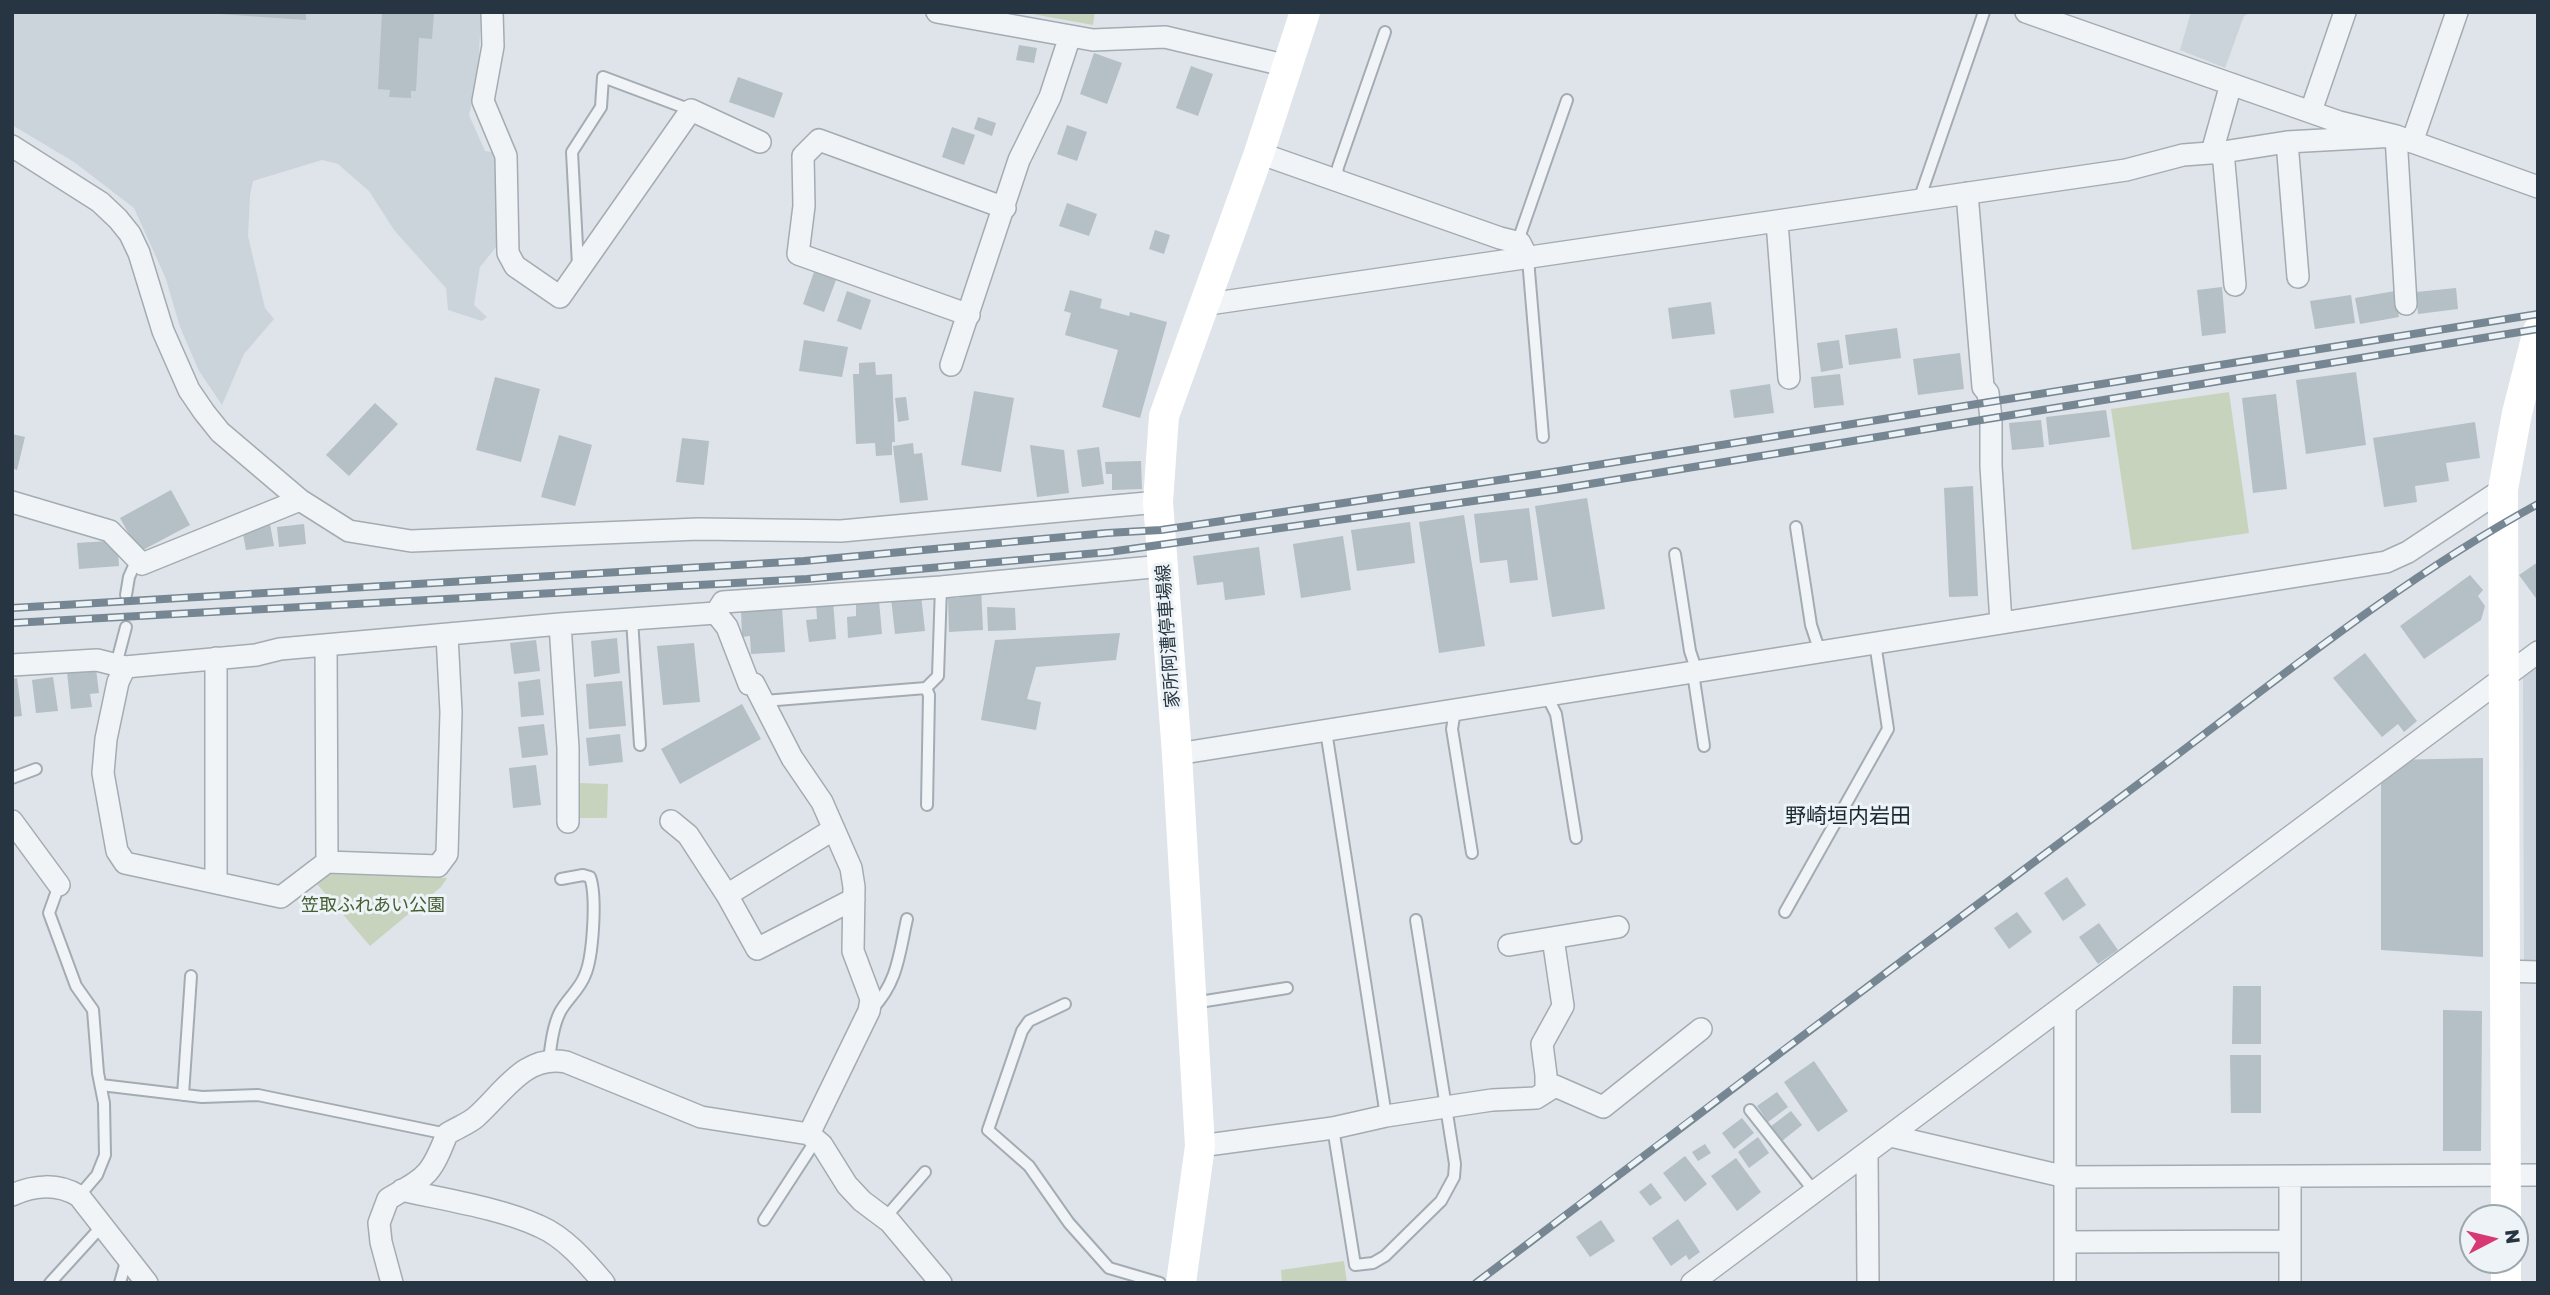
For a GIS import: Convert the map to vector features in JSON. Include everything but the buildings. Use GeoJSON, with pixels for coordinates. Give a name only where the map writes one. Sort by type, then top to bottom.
{"type":"FeatureCollection","features":[{"type":"Feature","properties":{"kind":"main road","name":"家所阿漕停車場線"},"geometry":{"type":"LineString","coordinates":[[1181,1283],[1200,1146],[1177,754],[1158,502],[1164,415],[1259,153],[1305,12]]}},
{"type":"Feature","properties":{"kind":"main road"},"geometry":{"type":"LineString","coordinates":[[2506,1204],[2503,489],[2517,413],[2538,331]]}},
{"type":"Feature","properties":{"kind":"street"},"geometry":{"type":"LineString","coordinates":[[492,12],[493,46],[483,101],[506,156],[508,253],[515,266],[560,297],[691,110],[760,142]]}},
{"type":"Feature","properties":{"kind":"street"},"geometry":{"type":"LineString","coordinates":[[937,12],[1093,40],[1165,37],[1288,66]]}},
{"type":"Feature","properties":{"kind":"street"},"geometry":{"type":"LineString","coordinates":[[2026,12],[2339,122],[2404,139],[2538,187]]}},
{"type":"Feature","properties":{"kind":"street"},"geometry":{"type":"LineString","coordinates":[[2311,111],[2345,12]]}},
{"type":"Feature","properties":{"kind":"street"},"geometry":{"type":"LineString","coordinates":[[2406,304],[2404,139],[2457,12]]}},
{"type":"Feature","properties":{"kind":"street"},"geometry":{"type":"LineString","coordinates":[[951,365],[1019,160],[1050,97],[1070,36]]}},
{"type":"Feature","properties":{"kind":"street"},"geometry":{"type":"LineString","coordinates":[[2231,84],[2217,152],[2235,285]]}},
{"type":"Feature","properties":{"kind":"street"},"geometry":{"type":"LineString","coordinates":[[1202,305],[1524,251],[1777,222],[2126,170],[2183,155],[2287,142],[2404,139]]}},
{"type":"Feature","properties":{"kind":"street"},"geometry":{"type":"LineString","coordinates":[[969,315],[798,254],[804,206],[803,156],[819,140],[1005,208]]}},
{"type":"Feature","properties":{"kind":"street"},"geometry":{"type":"LineString","coordinates":[[2287,142],[2298,277]]}},
{"type":"Feature","properties":{"kind":"street"},"geometry":{"type":"LineString","coordinates":[[12,146],[100,202],[130,234],[139,253],[163,331],[189,390],[220,432],[300,500],[349,531],[411,541],[698,529],[841,531],[1158,502]]}},
{"type":"Feature","properties":{"kind":"street"},"geometry":{"type":"LineString","coordinates":[[1259,153],[1500,238],[1524,251]]}},
{"type":"Feature","properties":{"kind":"street"},"geometry":{"type":"LineString","coordinates":[[1967,193],[1983,387],[1988,393],[1991,418],[1991,466],[2001,623]]}},
{"type":"Feature","properties":{"kind":"street"},"geometry":{"type":"LineString","coordinates":[[1777,222],[1789,377]]}},
{"type":"Feature","properties":{"kind":"street"},"geometry":{"type":"LineString","coordinates":[[1177,754],[2386,562],[2408,552],[2503,489]]}},
{"type":"Feature","properties":{"kind":"street"},"geometry":{"type":"LineString","coordinates":[[12,502],[110,531],[142,564],[300,500]]}},
{"type":"Feature","properties":{"kind":"street"},"geometry":{"type":"LineString","coordinates":[[716,613],[723,602],[941,587],[1163,566]]}},
{"type":"Feature","properties":{"kind":"street"},"geometry":{"type":"LineString","coordinates":[[12,665],[97,660],[120,666],[216,659],[256,655],[280,649],[716,613]]}},
{"type":"Feature","properties":{"kind":"street"},"geometry":{"type":"LineString","coordinates":[[716,613],[727,627],[749,684],[754,684],[792,758],[822,802],[852,868],[853,951],[871,999],[869,1011],[812,1137]]}},
{"type":"Feature","properties":{"kind":"street"},"geometry":{"type":"LineString","coordinates":[[560,624],[569,748],[568,822]]}},
{"type":"Feature","properties":{"kind":"street"},"geometry":{"type":"LineString","coordinates":[[120,666],[103,773],[117,850],[125,863],[281,897],[327,862],[438,866],[447,854],[451,712],[447,635]]}},
{"type":"Feature","properties":{"kind":"street"},"geometry":{"type":"LineString","coordinates":[[326,645],[327,862]]}},
{"type":"Feature","properties":{"kind":"street"},"geometry":{"type":"LineString","coordinates":[[1692,1283],[2538,652]]}},
{"type":"Feature","properties":{"kind":"street"},"geometry":{"type":"LineString","coordinates":[[216,659],[216,882]]}},
{"type":"Feature","properties":{"kind":"street"},"geometry":{"type":"LineString","coordinates":[[12,821],[59,885]]}},
{"type":"Feature","properties":{"kind":"street"},"geometry":{"type":"LineString","coordinates":[[671,821],[688,835],[727,895],[757,949],[854,899]]}},
{"type":"Feature","properties":{"kind":"street"},"geometry":{"type":"LineString","coordinates":[[727,895],[834,830]]}},
{"type":"Feature","properties":{"kind":"street"},"geometry":{"type":"LineString","coordinates":[[1509,945],[1618,928]]}},
{"type":"Feature","properties":{"kind":"street"},"geometry":{"type":"LineString","coordinates":[[1546,1091],[1542,1044],[1563,1006],[1553,938]]}},
{"type":"Feature","properties":{"kind":"street"},"geometry":{"type":"LineString","coordinates":[[2504,971],[2538,972]]}},
{"type":"Feature","properties":{"kind":"street"},"geometry":{"type":"LineString","coordinates":[[2065,1007],[2065,1283]]}},
{"type":"Feature","properties":{"kind":"street"},"geometry":{"type":"LineString","coordinates":[[1200,1146],[1333,1128],[1386,1116],[1492,1100],[1536,1098],[1555,1086],[1596,1115],[1702,1029]]}},
{"type":"Feature","properties":{"kind":"street"},"geometry":{"type":"LineString","coordinates":[[392,1283],[379,1223],[388,1199],[419,1182],[435,1165],[447,1134],[474,1119],[527,1069],[540,1061],[549,1060],[566,1062],[701,1117],[812,1137],[830,1154],[847,1185],[862,1201],[885,1217],[941,1283]]}},
{"type":"Feature","properties":{"kind":"street"},"geometry":{"type":"LineString","coordinates":[[1891,1136],[2066,1177],[2538,1175]]}},
{"type":"Feature","properties":{"kind":"street"},"geometry":{"type":"LineString","coordinates":[[1867,1154],[1868,1283]]}},
{"type":"Feature","properties":{"kind":"street"},"geometry":{"type":"LineString","coordinates":[[2290,1177],[2290,1283]]}},
{"type":"Feature","properties":{"kind":"street"},"geometry":{"type":"LineString","coordinates":[[12,1195],[47,1186],[69,1189],[79,1196],[147,1283]]}},
{"type":"Feature","properties":{"kind":"street"},"geometry":{"type":"LineString","coordinates":[[402,1190],[509,1215],[540,1226],[579,1255],[604,1283]]}},
{"type":"Feature","properties":{"kind":"street"},"geometry":{"type":"LineString","coordinates":[[2065,1242],[2290,1241]]}},
{"type":"Feature","properties":{"kind":"lane"},"geometry":{"type":"LineString","coordinates":[[1919,200],[1984,12]]}},
{"type":"Feature","properties":{"kind":"lane"},"geometry":{"type":"LineString","coordinates":[[1336,180],[1338,167],[1385,32]]}},
{"type":"Feature","properties":{"kind":"lane"},"geometry":{"type":"LineString","coordinates":[[578,271],[572,152],[601,107],[603,77],[691,110]]}},
{"type":"Feature","properties":{"kind":"lane"},"geometry":{"type":"LineString","coordinates":[[1543,437],[1521,232],[1567,100]]}},
{"type":"Feature","properties":{"kind":"lane"},"geometry":{"type":"LineString","coordinates":[[1796,527],[1811,625],[1820,652]]}},
{"type":"Feature","properties":{"kind":"lane"},"geometry":{"type":"LineString","coordinates":[[1675,554],[1695,672],[1704,746]]}},
{"type":"Feature","properties":{"kind":"lane"},"geometry":{"type":"LineString","coordinates":[[126,595],[129,577],[137,559]]}},
{"type":"Feature","properties":{"kind":"lane"},"geometry":{"type":"LineString","coordinates":[[764,701],[926,688],[938,676],[941,587]]}},
{"type":"Feature","properties":{"kind":"lane"},"geometry":{"type":"LineString","coordinates":[[632,620],[640,745]]}},
{"type":"Feature","properties":{"kind":"lane"},"geometry":{"type":"LineString","coordinates":[[120,666],[126,627]]}},
{"type":"Feature","properties":{"kind":"lane"},"geometry":{"type":"LineString","coordinates":[[1786,912],[1888,729],[1875,643]]}},
{"type":"Feature","properties":{"kind":"lane"},"geometry":{"type":"LineString","coordinates":[[926,688],[929,695],[927,805]]}},
{"type":"Feature","properties":{"kind":"lane"},"geometry":{"type":"LineString","coordinates":[[1547,696],[1556,713],[1576,838]]}},
{"type":"Feature","properties":{"kind":"lane"},"geometry":{"type":"LineString","coordinates":[[1455,710],[1452,729],[1472,853]]}},
{"type":"Feature","properties":{"kind":"lane"},"geometry":{"type":"LineString","coordinates":[[1326,731],[1386,1116]]}},
{"type":"Feature","properties":{"kind":"lane"},"geometry":{"type":"LineString","coordinates":[[12,778],[36,769]]}},
{"type":"Feature","properties":{"kind":"lane"},"geometry":{"type":"LineString","coordinates":[[549,1060],[561,1010],[584,979],[589,965],[595,891],[590,877],[583,875],[561,879]]}},
{"type":"Feature","properties":{"kind":"lane"},"geometry":{"type":"LineString","coordinates":[[59,885],[49,912],[76,986],[93,1010],[101,1084],[105,1155],[97,1175],[79,1196]]}},
{"type":"Feature","properties":{"kind":"lane"},"geometry":{"type":"LineString","coordinates":[[869,1011],[888,991],[894,978],[906,919]]}},
{"type":"Feature","properties":{"kind":"lane"},"geometry":{"type":"LineString","coordinates":[[1333,1128],[1355,1265],[1373,1263],[1385,1256],[1441,1200],[1454,1177],[1455,1164],[1416,920]]}},
{"type":"Feature","properties":{"kind":"lane"},"geometry":{"type":"LineString","coordinates":[[183,1095],[191,976]]}},
{"type":"Feature","properties":{"kind":"lane"},"geometry":{"type":"LineString","coordinates":[[1192,1003],[1287,988]]}},
{"type":"Feature","properties":{"kind":"lane"},"geometry":{"type":"LineString","coordinates":[[1065,1004],[1030,1021],[1022,1031],[988,1130],[1028,1166],[1069,1223],[1109,1268],[1160,1283]]}},
{"type":"Feature","properties":{"kind":"lane"},"geometry":{"type":"LineString","coordinates":[[101,1084],[202,1097],[258,1095],[447,1134]]}},
{"type":"Feature","properties":{"kind":"lane"},"geometry":{"type":"LineString","coordinates":[[1750,1110],[1814,1191]]}},
{"type":"Feature","properties":{"kind":"lane"},"geometry":{"type":"LineString","coordinates":[[764,1220],[812,1137]]}},
{"type":"Feature","properties":{"kind":"lane"},"geometry":{"type":"LineString","coordinates":[[885,1217],[925,1172]]}},
{"type":"Feature","properties":{"kind":"lane"},"geometry":{"type":"LineString","coordinates":[[50,1283],[101,1227]]}},
{"type":"Feature","properties":{"kind":"lane"},"geometry":{"type":"LineString","coordinates":[[120,1283],[128,1256]]}},
{"type":"Feature","properties":{"kind":"shaded area"},"geometry":{"type":"Polygon","coordinates":[[[12,12],[481,12],[478,77],[469,115],[485,151],[497,153],[497,246],[480,267],[474,305],[487,317],[482,321],[448,310],[446,288],[394,230],[369,191],[338,164],[322,160],[253,181],[248,236],[265,308],[274,319],[244,354],[222,405],[199,371],[180,327],[166,279],[134,208],[74,162],[12,125],[12,12]]]}},
{"type":"Feature","properties":{"kind":"shaded area"},"geometry":{"type":"Polygon","coordinates":[[[2191,12],[2252,12],[2244,16],[2225,68],[2180,50],[2191,12]]]}},
{"type":"Feature","properties":{"kind":"shaded area"},"geometry":{"type":"Polygon","coordinates":[[[2538,662],[2538,965],[2524,965],[2523,672],[2538,662]]]}},
{"type":"Feature","properties":{"kind":"green space"},"geometry":{"type":"Polygon","coordinates":[[[1021,12],[1095,12],[1093,25],[1021,12]]]}},
{"type":"Feature","properties":{"kind":"green space"},"geometry":{"type":"Polygon","coordinates":[[[2229,392],[2249,533],[2132,550],[2111,409],[2229,392]]]}},
{"type":"Feature","properties":{"kind":"green space"},"geometry":{"type":"Polygon","coordinates":[[[579,783],[608,784],[607,818],[578,818],[579,783]]]}},
{"type":"Feature","properties":{"kind":"green space","name":"笠取ふれあい公園"},"geometry":{"type":"Polygon","coordinates":[[[330,874],[447,878],[441,887],[370,946],[317,884],[330,874]]]}},
{"type":"Feature","properties":{"kind":"green space"},"geometry":{"type":"Polygon","coordinates":[[[1344,1261],[1347,1283],[1282,1283],[1281,1270],[1344,1261]]]}},
{"type":"Feature","properties":{"kind":"railway"},"geometry":{"type":"LineString","coordinates":[[12,608],[804,561],[1161,530],[1553,472],[2538,314]]}},
{"type":"Feature","properties":{"kind":"railway"},"geometry":{"type":"LineString","coordinates":[[12,623],[807,579],[1109,552],[1559,489],[2538,329]]}},
{"type":"Feature","properties":{"kind":"railway"},"geometry":{"type":"LineString","coordinates":[[1476,1283],[2333,637],[2433,567],[2538,504]]}},
{"type":"Feature","properties":{"kind":"district","name":"野崎垣内岩田"},"geometry":{"type":"Point","coordinates":[1848,816]}}]}
